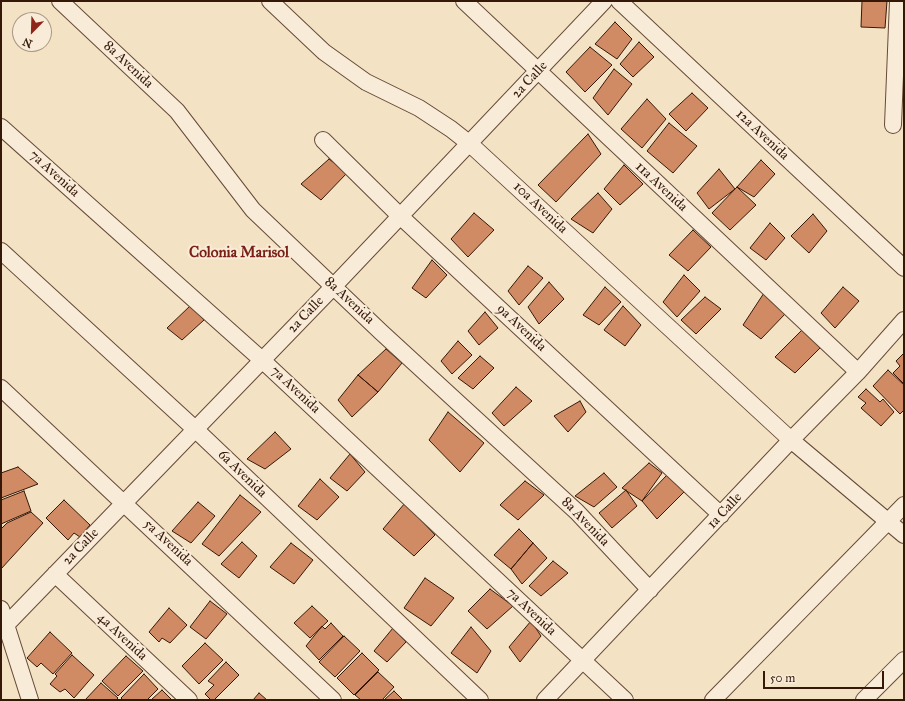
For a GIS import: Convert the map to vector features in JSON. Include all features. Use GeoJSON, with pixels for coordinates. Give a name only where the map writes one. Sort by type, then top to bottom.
{"type":"FeatureCollection","features":[{"type":"Feature","properties":{"kind":"street","name":"8a Avenida"},"geometry":{"type":"LineString","coordinates":[[60,1],[177,111],[253,210],[333,287],[577,512],[650,590]]}},
{"type":"Feature","properties":{"kind":"street","name":"10a Avenida"},"geometry":{"type":"LineString","coordinates":[[270,1],[324,52],[360,77],[419,108],[452,129],[470,144],[791,440],[904,535]]}},
{"type":"Feature","properties":{"kind":"street","name":"11a Avenida"},"geometry":{"type":"LineString","coordinates":[[464,1],[858,372]]}},
{"type":"Feature","properties":{"kind":"street","name":"2a Calle"},"geometry":{"type":"LineString","coordinates":[[5,626],[333,287],[604,1]]}},
{"type":"Feature","properties":{"kind":"street","name":"12a Avenida"},"geometry":{"type":"LineString","coordinates":[[619,1],[904,268]]}},
{"type":"Feature","properties":{"kind":"street"},"geometry":{"type":"LineString","coordinates":[[893,125],[898,1]]}},
{"type":"Feature","properties":{"kind":"street","name":"7a Avenida"},"geometry":{"type":"LineString","coordinates":[[1,127],[262,360],[625,700]]}},
{"type":"Feature","properties":{"kind":"street","name":"9a Avenida"},"geometry":{"type":"LineString","coordinates":[[323,140],[400,216],[721,515]]}},
{"type":"Feature","properties":{"kind":"street","name":"6a Avenida"},"geometry":{"type":"LineString","coordinates":[[1,251],[196,429],[480,700]]}},
{"type":"Feature","properties":{"kind":"street","name":"1a Calle"},"geometry":{"type":"LineString","coordinates":[[545,700],[791,440],[858,372],[904,320]]}},
{"type":"Feature","properties":{"kind":"street","name":"5a Avenida"},"geometry":{"type":"LineString","coordinates":[[1,388],[333,700]]}},
{"type":"Feature","properties":{"kind":"street"},"geometry":{"type":"LineString","coordinates":[[713,700],[904,505]]}},
{"type":"Feature","properties":{"kind":"street","name":"4a Avenida"},"geometry":{"type":"LineString","coordinates":[[55,574],[189,700]]}},
{"type":"Feature","properties":{"kind":"street"},"geometry":{"type":"LineString","coordinates":[[1,609],[5,626],[31,697]]}},
{"type":"Feature","properties":{"kind":"street"},"geometry":{"type":"LineString","coordinates":[[864,700],[904,660]]}},
{"type":"Feature","properties":{"kind":"building"},"geometry":{"type":"Polygon","coordinates":[[[862,1],[887,1],[885,28],[861,27],[862,1]]]}},
{"type":"Feature","properties":{"kind":"building"},"geometry":{"type":"Polygon","coordinates":[[[615,22],[632,39],[617,59],[595,44],[615,22]]]}},
{"type":"Feature","properties":{"kind":"building"},"geometry":{"type":"Polygon","coordinates":[[[639,42],[654,57],[633,77],[620,64],[639,42]]]}},
{"type":"Feature","properties":{"kind":"building"},"geometry":{"type":"Polygon","coordinates":[[[590,47],[612,65],[585,92],[566,72],[590,47]]]}},
{"type":"Feature","properties":{"kind":"building"},"geometry":{"type":"Polygon","coordinates":[[[614,69],[632,84],[608,115],[593,98],[614,69]]]}},
{"type":"Feature","properties":{"kind":"building"},"geometry":{"type":"Polygon","coordinates":[[[692,93],[708,108],[686,131],[669,114],[692,93]]]}},
{"type":"Feature","properties":{"kind":"building"},"geometry":{"type":"Polygon","coordinates":[[[647,99],[666,119],[642,148],[621,129],[647,99]]]}},
{"type":"Feature","properties":{"kind":"building"},"geometry":{"type":"Polygon","coordinates":[[[669,123],[697,146],[673,173],[647,151],[669,123]]]}},
{"type":"Feature","properties":{"kind":"building"},"geometry":{"type":"Polygon","coordinates":[[[588,134],[601,154],[556,202],[538,185],[588,134]]]}},
{"type":"Feature","properties":{"kind":"building"},"geometry":{"type":"Polygon","coordinates":[[[329,159],[347,173],[321,200],[301,184],[329,159]]]}},
{"type":"Feature","properties":{"kind":"building"},"geometry":{"type":"Polygon","coordinates":[[[761,160],[775,174],[754,197],[737,187],[761,160]]]}},
{"type":"Feature","properties":{"kind":"building"},"geometry":{"type":"Polygon","coordinates":[[[624,165],[643,184],[620,205],[604,189],[624,165]]]}},
{"type":"Feature","properties":{"kind":"building"},"geometry":{"type":"Polygon","coordinates":[[[719,169],[735,189],[709,209],[697,193],[719,169]]]}},
{"type":"Feature","properties":{"kind":"building"},"geometry":{"type":"Polygon","coordinates":[[[737,187],[756,205],[730,230],[712,213],[737,187]]]}},
{"type":"Feature","properties":{"kind":"building"},"geometry":{"type":"Polygon","coordinates":[[[598,193],[612,209],[593,233],[571,219],[598,193]]]}},
{"type":"Feature","properties":{"kind":"building"},"geometry":{"type":"Polygon","coordinates":[[[474,213],[494,230],[468,257],[451,239],[474,213]]]}},
{"type":"Feature","properties":{"kind":"building"},"geometry":{"type":"Polygon","coordinates":[[[813,214],[827,231],[809,253],[791,236],[813,214]]]}},
{"type":"Feature","properties":{"kind":"building"},"geometry":{"type":"Polygon","coordinates":[[[770,223],[785,238],[766,260],[750,248],[770,223]]]}},
{"type":"Feature","properties":{"kind":"building"},"geometry":{"type":"Polygon","coordinates":[[[693,230],[711,247],[688,271],[669,255],[693,230]]]}},
{"type":"Feature","properties":{"kind":"building"},"geometry":{"type":"Polygon","coordinates":[[[432,260],[447,275],[426,298],[412,288],[432,260]]]}},
{"type":"Feature","properties":{"kind":"building"},"geometry":{"type":"Polygon","coordinates":[[[528,266],[543,278],[519,305],[508,291],[528,266]]]}},
{"type":"Feature","properties":{"kind":"building"},"geometry":{"type":"Polygon","coordinates":[[[684,275],[700,291],[677,317],[663,302],[684,275]]]}},
{"type":"Feature","properties":{"kind":"building"},"geometry":{"type":"Polygon","coordinates":[[[549,282],[564,299],[539,324],[528,307],[549,282]]]}},
{"type":"Feature","properties":{"kind":"building"},"geometry":{"type":"Polygon","coordinates":[[[605,287],[621,302],[599,325],[583,315],[605,287]]]}},
{"type":"Feature","properties":{"kind":"building"},"geometry":{"type":"Polygon","coordinates":[[[843,287],[859,301],[835,328],[821,313],[843,287]]]}},
{"type":"Feature","properties":{"kind":"building"},"geometry":{"type":"Polygon","coordinates":[[[764,293],[786,313],[761,339],[743,325],[764,293]]]}},
{"type":"Feature","properties":{"kind":"building"},"geometry":{"type":"Polygon","coordinates":[[[705,297],[721,309],[696,334],[681,320],[705,297]]]}},
{"type":"Feature","properties":{"kind":"building"},"geometry":{"type":"Polygon","coordinates":[[[190,306],[204,320],[182,340],[167,328],[190,306]]]}},
{"type":"Feature","properties":{"kind":"building"},"geometry":{"type":"Polygon","coordinates":[[[623,306],[641,325],[625,346],[604,330],[623,306]]]}},
{"type":"Feature","properties":{"kind":"building"},"geometry":{"type":"Polygon","coordinates":[[[485,312],[498,328],[479,345],[468,331],[485,312]]]}},
{"type":"Feature","properties":{"kind":"building"},"geometry":{"type":"Polygon","coordinates":[[[802,330],[820,348],[795,373],[775,357],[802,330]]]}},
{"type":"Feature","properties":{"kind":"building"},"geometry":{"type":"Polygon","coordinates":[[[458,341],[472,355],[452,374],[441,361],[458,341]]]}},
{"type":"Feature","properties":{"kind":"building"},"geometry":{"type":"Polygon","coordinates":[[[386,349],[402,363],[378,392],[358,375],[386,349]]]}},
{"type":"Feature","properties":{"kind":"building"},"geometry":{"type":"Polygon","coordinates":[[[904,353],[904,384],[893,373],[900,366],[896,361],[904,353]]]}},
{"type":"Feature","properties":{"kind":"building"},"geometry":{"type":"Polygon","coordinates":[[[480,356],[494,368],[473,389],[458,378],[480,356]]]}},
{"type":"Feature","properties":{"kind":"building"},"geometry":{"type":"Polygon","coordinates":[[[888,370],[904,385],[904,410],[900,414],[873,386],[888,370]]]}},
{"type":"Feature","properties":{"kind":"building"},"geometry":{"type":"Polygon","coordinates":[[[358,375],[378,392],[352,417],[338,400],[358,375]]]}},
{"type":"Feature","properties":{"kind":"building"},"geometry":{"type":"Polygon","coordinates":[[[516,387],[532,401],[504,426],[492,413],[516,387]]]}},
{"type":"Feature","properties":{"kind":"building"},"geometry":{"type":"Polygon","coordinates":[[[866,389],[880,402],[883,399],[894,412],[881,426],[861,408],[866,403],[858,397],[866,389]]]}},
{"type":"Feature","properties":{"kind":"building"},"geometry":{"type":"Polygon","coordinates":[[[580,401],[586,412],[568,432],[554,416],[580,401]]]}},
{"type":"Feature","properties":{"kind":"building"},"geometry":{"type":"Polygon","coordinates":[[[448,412],[484,443],[460,472],[429,440],[448,412]]]}},
{"type":"Feature","properties":{"kind":"building"},"geometry":{"type":"Polygon","coordinates":[[[275,432],[291,449],[265,469],[247,459],[275,432]]]}},
{"type":"Feature","properties":{"kind":"building"},"geometry":{"type":"Polygon","coordinates":[[[350,454],[365,472],[347,491],[330,478],[350,454]]]}},
{"type":"Feature","properties":{"kind":"building"},"geometry":{"type":"Polygon","coordinates":[[[649,463],[662,473],[642,501],[622,488],[649,463]]]}},
{"type":"Feature","properties":{"kind":"building"},"geometry":{"type":"Polygon","coordinates":[[[18,467],[38,484],[1,498],[1,473],[18,467]]]}},
{"type":"Feature","properties":{"kind":"building"},"geometry":{"type":"Polygon","coordinates":[[[604,473],[617,487],[594,507],[575,496],[604,473]]]}},
{"type":"Feature","properties":{"kind":"building"},"geometry":{"type":"Polygon","coordinates":[[[667,475],[685,491],[657,519],[642,501],[667,475]]]}},
{"type":"Feature","properties":{"kind":"building"},"geometry":{"type":"Polygon","coordinates":[[[320,479],[339,497],[317,520],[298,506],[320,479]]]}},
{"type":"Feature","properties":{"kind":"building"},"geometry":{"type":"Polygon","coordinates":[[[525,481],[544,495],[518,520],[500,505],[525,481]]]}},
{"type":"Feature","properties":{"kind":"building"},"geometry":{"type":"Polygon","coordinates":[[[626,490],[637,506],[612,528],[599,513],[626,490]]]}},
{"type":"Feature","properties":{"kind":"building"},"geometry":{"type":"Polygon","coordinates":[[[24,491],[31,511],[1,524],[1,500],[24,491]]]}},
{"type":"Feature","properties":{"kind":"building"},"geometry":{"type":"Polygon","coordinates":[[[240,495],[261,512],[219,556],[202,544],[240,495]]]}},
{"type":"Feature","properties":{"kind":"building"},"geometry":{"type":"Polygon","coordinates":[[[64,500],[90,525],[80,537],[74,533],[68,540],[46,518],[64,500]]]}},
{"type":"Feature","properties":{"kind":"building"},"geometry":{"type":"Polygon","coordinates":[[[198,502],[215,516],[191,543],[172,531],[198,502]]]}},
{"type":"Feature","properties":{"kind":"building"},"geometry":{"type":"Polygon","coordinates":[[[405,503],[435,535],[414,556],[383,529],[405,503]]]}},
{"type":"Feature","properties":{"kind":"building"},"geometry":{"type":"Polygon","coordinates":[[[31,512],[43,523],[1,569],[1,529],[7,523],[31,512]]]}},
{"type":"Feature","properties":{"kind":"building"},"geometry":{"type":"Polygon","coordinates":[[[519,529],[533,543],[511,569],[494,555],[519,529]]]}},
{"type":"Feature","properties":{"kind":"building"},"geometry":{"type":"Polygon","coordinates":[[[242,542],[257,556],[239,578],[221,564],[242,542]]]}},
{"type":"Feature","properties":{"kind":"building"},"geometry":{"type":"Polygon","coordinates":[[[291,543],[313,560],[294,584],[270,567],[291,543]]]}},
{"type":"Feature","properties":{"kind":"building"},"geometry":{"type":"Polygon","coordinates":[[[533,543],[547,558],[522,584],[511,569],[533,543]]]}},
{"type":"Feature","properties":{"kind":"building"},"geometry":{"type":"Polygon","coordinates":[[[553,561],[568,573],[541,596],[529,586],[553,561]]]}},
{"type":"Feature","properties":{"kind":"building"},"geometry":{"type":"Polygon","coordinates":[[[425,578],[454,598],[431,626],[404,608],[425,578]]]}},
{"type":"Feature","properties":{"kind":"building"},"geometry":{"type":"Polygon","coordinates":[[[490,589],[513,606],[487,629],[468,611],[490,589]]]}},
{"type":"Feature","properties":{"kind":"building"},"geometry":{"type":"Polygon","coordinates":[[[210,601],[227,614],[206,639],[190,627],[210,601]]]}},
{"type":"Feature","properties":{"kind":"building"},"geometry":{"type":"Polygon","coordinates":[[[312,606],[328,621],[310,638],[294,623],[312,606]]]}},
{"type":"Feature","properties":{"kind":"building"},"geometry":{"type":"Polygon","coordinates":[[[169,608],[187,625],[170,643],[162,638],[159,642],[149,632],[169,608]]]}},
{"type":"Feature","properties":{"kind":"building"},"geometry":{"type":"Polygon","coordinates":[[[531,621],[541,636],[520,662],[509,647],[531,621]]]}},
{"type":"Feature","properties":{"kind":"building"},"geometry":{"type":"Polygon","coordinates":[[[331,623],[343,636],[319,660],[306,646],[322,626],[325,629],[331,623]]]}},
{"type":"Feature","properties":{"kind":"building"},"geometry":{"type":"Polygon","coordinates":[[[471,627],[491,651],[477,673],[451,653],[471,627]]]}},
{"type":"Feature","properties":{"kind":"building"},"geometry":{"type":"Polygon","coordinates":[[[393,628],[406,642],[387,662],[374,651],[393,628]]]}},
{"type":"Feature","properties":{"kind":"building"},"geometry":{"type":"Polygon","coordinates":[[[50,632],[72,653],[53,674],[41,663],[37,667],[27,658],[50,632]]]}},
{"type":"Feature","properties":{"kind":"building"},"geometry":{"type":"Polygon","coordinates":[[[344,636],[360,651],[335,677],[319,662],[344,636]]]}},
{"type":"Feature","properties":{"kind":"building"},"geometry":{"type":"Polygon","coordinates":[[[205,643],[223,660],[199,684],[182,666],[205,643]]]}},
{"type":"Feature","properties":{"kind":"building"},"geometry":{"type":"Polygon","coordinates":[[[362,653],[379,670],[354,695],[337,678],[362,653]]]}},
{"type":"Feature","properties":{"kind":"building"},"geometry":{"type":"Polygon","coordinates":[[[72,655],[94,675],[74,698],[65,689],[60,692],[50,684],[57,676],[55,674],[72,655]]]}},
{"type":"Feature","properties":{"kind":"building"},"geometry":{"type":"Polygon","coordinates":[[[126,656],[143,671],[118,696],[102,681],[126,656]]]}},
{"type":"Feature","properties":{"kind":"building"},"geometry":{"type":"Polygon","coordinates":[[[226,662],[239,675],[214,700],[211,700],[205,694],[214,685],[208,681],[226,662]]]}},
{"type":"Feature","properties":{"kind":"building"},"geometry":{"type":"Polygon","coordinates":[[[378,672],[394,687],[382,700],[361,700],[355,695],[378,672]]]}},
{"type":"Feature","properties":{"kind":"building"},"geometry":{"type":"Polygon","coordinates":[[[144,674],[158,689],[147,700],[123,700],[121,698],[144,674]]]}},
{"type":"Feature","properties":{"kind":"building"},"geometry":{"type":"Polygon","coordinates":[[[101,683],[118,698],[116,700],[85,700],[101,683]]]}},
{"type":"Feature","properties":{"kind":"building"},"geometry":{"type":"Polygon","coordinates":[[[162,690],[172,700],[151,700],[162,690]]]}},
{"type":"Feature","properties":{"kind":"building"},"geometry":{"type":"Polygon","coordinates":[[[394,691],[403,700],[384,700],[394,691]]]}},
{"type":"Feature","properties":{"kind":"building"},"geometry":{"type":"Polygon","coordinates":[[[259,693],[267,700],[253,700],[259,693]]]}},
{"type":"Feature","properties":{"kind":"district","name":"Colonia Marisol"},"geometry":{"type":"Point","coordinates":[239,253]}}]}
